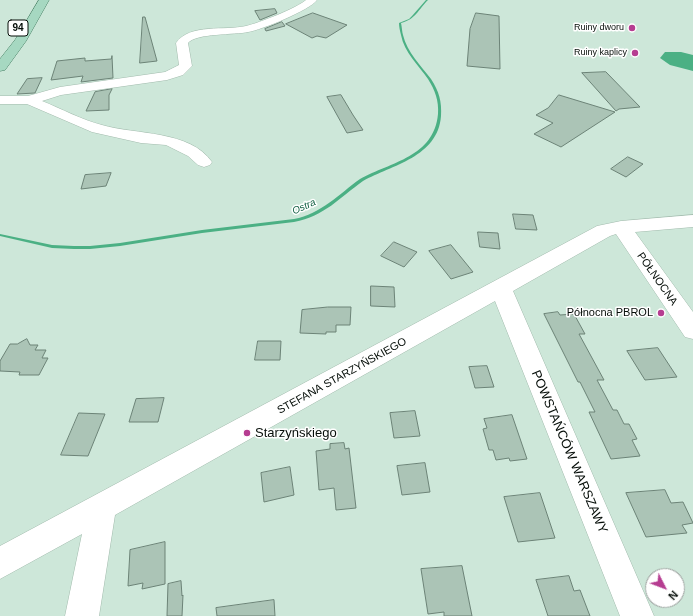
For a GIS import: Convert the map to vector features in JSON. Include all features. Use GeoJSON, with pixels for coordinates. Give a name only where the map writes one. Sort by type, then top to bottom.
{"type":"FeatureCollection","features":[{"type":"Feature","properties":{"kind":"main road","name":"94"},"geometry":{"type":"LineString","coordinates":[[0,55],[36,0]]}},
{"type":"Feature","properties":{"kind":"main road","name":"94"},"geometry":{"type":"LineString","coordinates":[[0,67],[20,41],[44,0]]}},
{"type":"Feature","properties":{"kind":"street"},"geometry":{"type":"LineString","coordinates":[[0,100],[29,100],[60,91],[167,76],[178,72],[186,66],[182,43],[186,38],[199,34],[248,29],[296,10],[308,4],[312,0]]}},
{"type":"Feature","properties":{"kind":"street"},"geometry":{"type":"LineString","coordinates":[[29,100],[97,129],[141,138],[169,141],[194,152],[204,162]]}},
{"type":"Feature","properties":{"kind":"street","name":"STEFANA STARZYŃSKIEGO"},"geometry":{"type":"LineString","coordinates":[[0,563],[501,289],[604,231],[621,227],[693,221]]}},
{"type":"Feature","properties":{"kind":"street","name":"PÓŁNOCNA"},"geometry":{"type":"LineString","coordinates":[[621,227],[693,330]]}},
{"type":"Feature","properties":{"kind":"street","name":"POWSTAŃCÓW WARSZAWY"},"geometry":{"type":"LineString","coordinates":[[501,289],[637,616]]}},
{"type":"Feature","properties":{"kind":"street"},"geometry":{"type":"LineString","coordinates":[[82,616],[102,507]]}},
{"type":"Feature","properties":{"kind":"shaded area"},"geometry":{"type":"Polygon","coordinates":[[[665,52],[681,52],[693,55],[693,71],[670,65],[660,58],[665,52]]]}},
{"type":"Feature","properties":{"kind":"building"},"geometry":{"type":"Polygon","coordinates":[[[275,9],[277,13],[260,20],[255,11],[275,9]]]}},
{"type":"Feature","properties":{"kind":"building"},"geometry":{"type":"Polygon","coordinates":[[[313,13],[347,25],[326,38],[317,36],[312,38],[286,24],[313,13]]]}},
{"type":"Feature","properties":{"kind":"building"},"geometry":{"type":"Polygon","coordinates":[[[476,13],[499,16],[500,69],[467,66],[470,29],[476,13]]]}},
{"type":"Feature","properties":{"kind":"building"},"geometry":{"type":"Polygon","coordinates":[[[143,17],[145,17],[157,61],[140,63],[143,17]]]}},
{"type":"Feature","properties":{"kind":"building"},"geometry":{"type":"Polygon","coordinates":[[[282,22],[285,26],[266,31],[265,29],[282,22]]]}},
{"type":"Feature","properties":{"kind":"building"},"geometry":{"type":"Polygon","coordinates":[[[112,56],[113,78],[81,82],[83,76],[51,80],[57,61],[85,58],[85,61],[111,59],[112,56]]]}},
{"type":"Feature","properties":{"kind":"building"},"geometry":{"type":"Polygon","coordinates":[[[606,72],[640,107],[619,109],[616,111],[582,73],[606,72]]]}},
{"type":"Feature","properties":{"kind":"building"},"geometry":{"type":"Polygon","coordinates":[[[42,78],[35,93],[17,94],[27,79],[42,78]]]}},
{"type":"Feature","properties":{"kind":"building"},"geometry":{"type":"Polygon","coordinates":[[[112,89],[109,95],[109,110],[86,111],[95,92],[112,89]]]}},
{"type":"Feature","properties":{"kind":"building"},"geometry":{"type":"Polygon","coordinates":[[[341,95],[363,130],[347,133],[327,97],[341,95]]]}},
{"type":"Feature","properties":{"kind":"building"},"geometry":{"type":"Polygon","coordinates":[[[559,95],[615,112],[561,147],[534,134],[553,123],[536,115],[548,108],[559,95]]]}},
{"type":"Feature","properties":{"kind":"building"},"geometry":{"type":"Polygon","coordinates":[[[628,157],[643,164],[626,177],[611,169],[628,157]]]}},
{"type":"Feature","properties":{"kind":"building"},"geometry":{"type":"Polygon","coordinates":[[[111,173],[106,186],[81,189],[85,175],[111,173]]]}},
{"type":"Feature","properties":{"kind":"building"},"geometry":{"type":"Polygon","coordinates":[[[513,214],[533,215],[537,230],[516,229],[513,214]]]}},
{"type":"Feature","properties":{"kind":"building"},"geometry":{"type":"Polygon","coordinates":[[[478,232],[498,233],[500,249],[480,247],[478,232]]]}},
{"type":"Feature","properties":{"kind":"building"},"geometry":{"type":"Polygon","coordinates":[[[394,242],[417,252],[404,267],[381,256],[394,242]]]}},
{"type":"Feature","properties":{"kind":"building"},"geometry":{"type":"Polygon","coordinates":[[[451,245],[473,272],[451,279],[429,251],[451,245]]]}},
{"type":"Feature","properties":{"kind":"building"},"geometry":{"type":"Polygon","coordinates":[[[371,286],[394,287],[395,307],[371,306],[371,286]]]}},
{"type":"Feature","properties":{"kind":"building"},"geometry":{"type":"Polygon","coordinates":[[[328,307],[351,307],[350,325],[336,325],[336,332],[326,332],[326,334],[300,333],[302,310],[328,307]]]}},
{"type":"Feature","properties":{"kind":"building"},"geometry":{"type":"Polygon","coordinates":[[[558,312],[560,315],[574,314],[585,334],[579,334],[604,380],[597,380],[613,410],[617,410],[624,424],[629,424],[637,439],[632,440],[640,456],[611,459],[589,412],[595,412],[580,382],[578,382],[544,314],[558,312]]]}},
{"type":"Feature","properties":{"kind":"building"},"geometry":{"type":"Polygon","coordinates":[[[27,339],[30,345],[38,345],[35,350],[46,350],[42,358],[48,358],[39,375],[19,375],[20,372],[0,371],[0,361],[10,344],[17,344],[27,339]]]}},
{"type":"Feature","properties":{"kind":"building"},"geometry":{"type":"Polygon","coordinates":[[[258,341],[281,341],[280,360],[255,360],[258,341]]]}},
{"type":"Feature","properties":{"kind":"building"},"geometry":{"type":"Polygon","coordinates":[[[658,348],[677,377],[645,380],[627,351],[658,348]]]}},
{"type":"Feature","properties":{"kind":"building"},"geometry":{"type":"Polygon","coordinates":[[[487,366],[494,387],[475,388],[469,367],[487,366]]]}},
{"type":"Feature","properties":{"kind":"building"},"geometry":{"type":"Polygon","coordinates":[[[164,398],[158,422],[129,422],[136,399],[164,398]]]}},
{"type":"Feature","properties":{"kind":"building"},"geometry":{"type":"Polygon","coordinates":[[[415,411],[420,436],[394,438],[390,413],[415,411]]]}},
{"type":"Feature","properties":{"kind":"building"},"geometry":{"type":"Polygon","coordinates":[[[79,413],[105,414],[88,456],[61,455],[79,413]]]}},
{"type":"Feature","properties":{"kind":"building"},"geometry":{"type":"Polygon","coordinates":[[[512,415],[527,459],[510,461],[509,458],[496,460],[493,450],[489,450],[483,429],[487,428],[484,419],[512,415]]]}},
{"type":"Feature","properties":{"kind":"building"},"geometry":{"type":"Polygon","coordinates":[[[344,443],[345,449],[349,448],[356,508],[336,510],[334,488],[319,490],[316,451],[330,449],[330,444],[344,443]]]}},
{"type":"Feature","properties":{"kind":"building"},"geometry":{"type":"Polygon","coordinates":[[[425,463],[430,492],[402,495],[397,466],[425,463]]]}},
{"type":"Feature","properties":{"kind":"building"},"geometry":{"type":"Polygon","coordinates":[[[290,467],[294,495],[264,502],[261,473],[290,467]]]}},
{"type":"Feature","properties":{"kind":"building"},"geometry":{"type":"Polygon","coordinates":[[[665,490],[671,503],[683,502],[693,523],[682,525],[687,533],[646,537],[626,493],[665,490]]]}},
{"type":"Feature","properties":{"kind":"building"},"geometry":{"type":"Polygon","coordinates":[[[540,493],[555,538],[518,542],[504,497],[540,493]]]}},
{"type":"Feature","properties":{"kind":"building"},"geometry":{"type":"Polygon","coordinates":[[[165,542],[165,584],[142,589],[143,583],[128,586],[130,550],[165,542]]]}},
{"type":"Feature","properties":{"kind":"building"},"geometry":{"type":"Polygon","coordinates":[[[462,566],[472,616],[444,616],[444,612],[428,614],[421,569],[462,566]]]}},
{"type":"Feature","properties":{"kind":"building"},"geometry":{"type":"Polygon","coordinates":[[[569,576],[574,591],[580,590],[590,616],[548,616],[536,580],[569,576]]]}},
{"type":"Feature","properties":{"kind":"building"},"geometry":{"type":"Polygon","coordinates":[[[181,581],[182,596],[183,595],[182,616],[167,616],[168,584],[181,581]]]}},
{"type":"Feature","properties":{"kind":"building"},"geometry":{"type":"Polygon","coordinates":[[[274,600],[275,616],[217,616],[216,608],[274,600]]]}},
{"type":"Feature","properties":{"kind":"waterway","name":"Ostra"},"geometry":{"type":"LineString","coordinates":[[0,235],[59,247],[90,248],[243,226],[294,221],[307,218],[321,211],[362,180],[412,157],[429,142],[435,132],[439,120],[440,106],[437,93],[431,81],[408,48],[402,36],[400,23],[413,17],[427,0]]}},
{"type":"Feature","properties":{"kind":"place","name":"Ruiny dworu"},"geometry":{"type":"Point","coordinates":[632,28]}},
{"type":"Feature","properties":{"kind":"place","name":"Ruiny kaplicy"},"geometry":{"type":"Point","coordinates":[635,53]}},
{"type":"Feature","properties":{"kind":"place","name":"Północna PBROL"},"geometry":{"type":"Point","coordinates":[661,313]}},
{"type":"Feature","properties":{"kind":"place","name":"Starzyńskiego"},"geometry":{"type":"Point","coordinates":[247,433]}}]}
